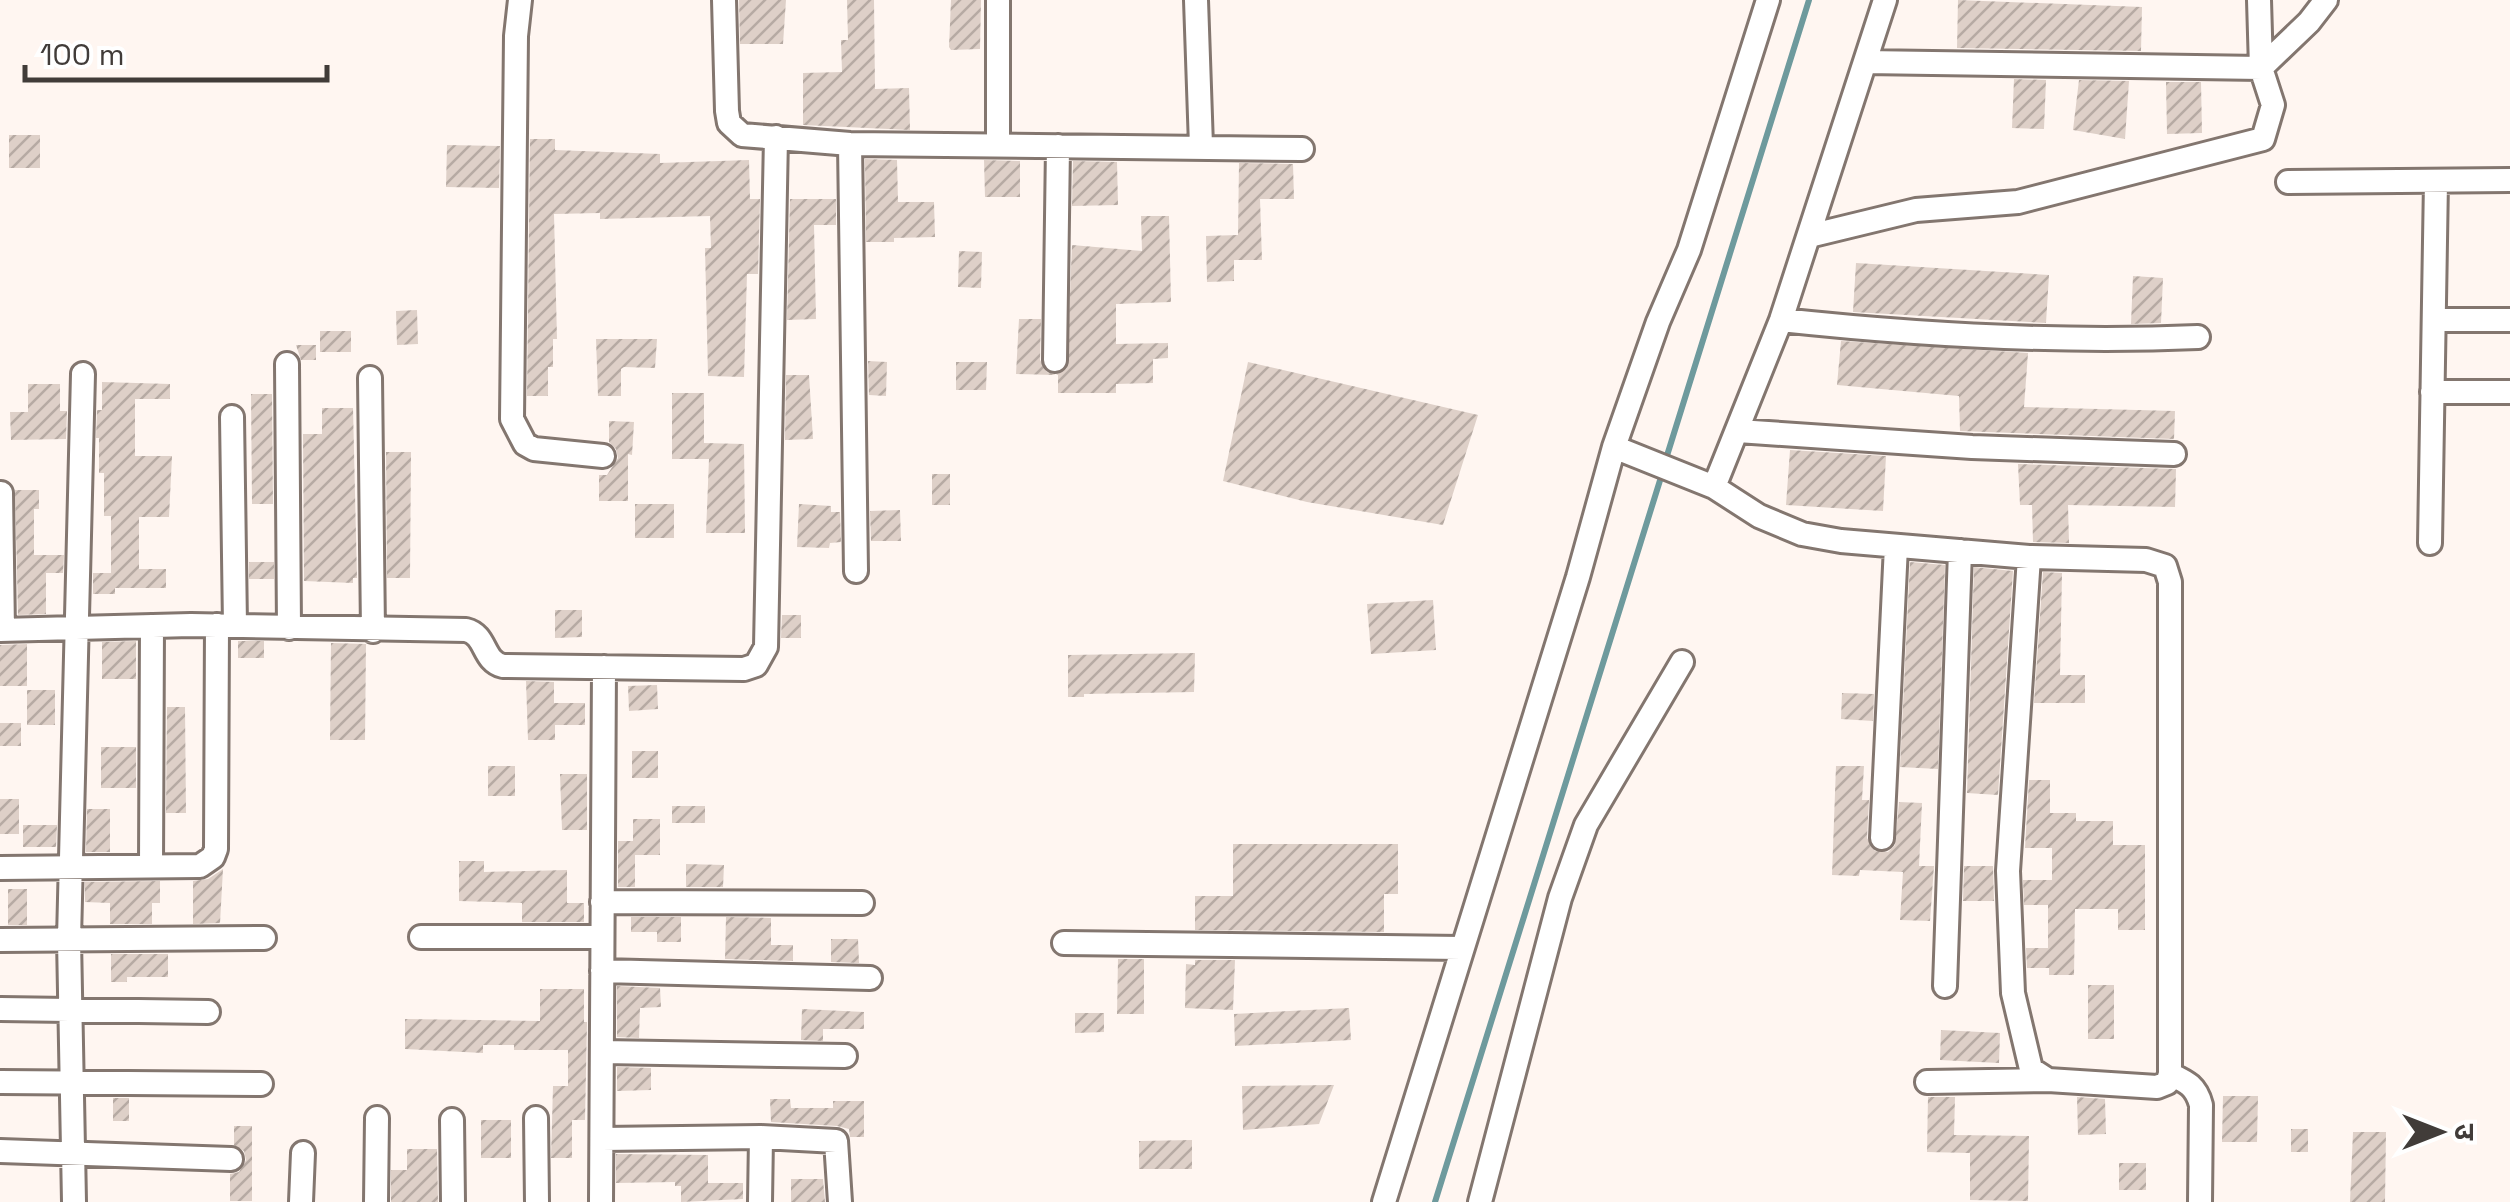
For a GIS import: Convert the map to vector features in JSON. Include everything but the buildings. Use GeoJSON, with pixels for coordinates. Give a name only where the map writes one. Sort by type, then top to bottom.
{"type":"FeatureCollection","features":[{"type":"Feature","properties":{"kind":"street"},"geometry":{"type":"LineString","coordinates":[[520,0],[516,36],[512,419],[525,444],[534,449],[603,456]]}},
{"type":"Feature","properties":{"kind":"street"},"geometry":{"type":"LineString","coordinates":[[724,0],[729,123],[742,134],[850,144],[1302,148]]}},
{"type":"Feature","properties":{"kind":"street"},"geometry":{"type":"LineString","coordinates":[[998,0],[998,144]]}},
{"type":"Feature","properties":{"kind":"street"},"geometry":{"type":"LineString","coordinates":[[1196,0],[1201,146]]}},
{"type":"Feature","properties":{"kind":"street"},"geometry":{"type":"LineString","coordinates":[[1384,1202],[1578,578],[1614,446],[1658,322],[1690,250],[1768,0]]}},
{"type":"Feature","properties":{"kind":"street"},"geometry":{"type":"LineString","coordinates":[[1714,487],[1782,320],[1885,0]]}},
{"type":"Feature","properties":{"kind":"street"},"geometry":{"type":"LineString","coordinates":[[1809,236],[1916,210],[2018,202],[2263,139],[2273,104],[2261,68],[2259,0]]}},
{"type":"Feature","properties":{"kind":"street"},"geometry":{"type":"LineString","coordinates":[[1865,62],[2261,68],[2310,22],[2326,0]]}},
{"type":"Feature","properties":{"kind":"street"},"geometry":{"type":"LineString","coordinates":[[1,493],[1,630],[226,626],[466,630],[478,636],[496,664],[744,670],[756,665],[764,657],[771,476],[776,137]]}},
{"type":"Feature","properties":{"kind":"street"},"geometry":{"type":"LineString","coordinates":[[850,144],[856,572]]}},
{"type":"Feature","properties":{"kind":"street"},"geometry":{"type":"LineString","coordinates":[[1055,360],[1058,146]]}},
{"type":"Feature","properties":{"kind":"street"},"geometry":{"type":"LineString","coordinates":[[2288,182],[2510,180]]}},
{"type":"Feature","properties":{"kind":"street"},"geometry":{"type":"LineString","coordinates":[[2430,543],[2436,181]]}},
{"type":"Feature","properties":{"kind":"street"},"geometry":{"type":"LineString","coordinates":[[1782,320],[1920,334],[2052,340],[2198,337]]}},
{"type":"Feature","properties":{"kind":"street"},"geometry":{"type":"LineString","coordinates":[[2434,320],[2510,320]]}},
{"type":"Feature","properties":{"kind":"street"},"geometry":{"type":"LineString","coordinates":[[287,364],[290,628]]}},
{"type":"Feature","properties":{"kind":"street"},"geometry":{"type":"LineString","coordinates":[[74,1202],[69,938],[83,374]]}},
{"type":"Feature","properties":{"kind":"street"},"geometry":{"type":"LineString","coordinates":[[370,378],[373,631]]}},
{"type":"Feature","properties":{"kind":"street"},"geometry":{"type":"LineString","coordinates":[[2432,392],[2510,392]]}},
{"type":"Feature","properties":{"kind":"street"},"geometry":{"type":"LineString","coordinates":[[0,868],[200,866],[213,857],[232,418]]}},
{"type":"Feature","properties":{"kind":"street"},"geometry":{"type":"LineString","coordinates":[[1738,432],[1972,447],[2174,454]]}},
{"type":"Feature","properties":{"kind":"street"},"geometry":{"type":"LineString","coordinates":[[1614,446],[1714,487],[1780,527],[1840,541],[2029,557],[2146,560],[2158,562],[2168,570],[2167,1082],[2157,1087],[2048,1080],[1926,1082]]}},
{"type":"Feature","properties":{"kind":"street"},"geometry":{"type":"LineString","coordinates":[[1882,838],[1896,546]]}},
{"type":"Feature","properties":{"kind":"street"},"geometry":{"type":"LineString","coordinates":[[1945,986],[1960,551]]}},
{"type":"Feature","properties":{"kind":"street"},"geometry":{"type":"LineString","coordinates":[[2029,557],[2008,871],[2013,993],[2031,1069],[2048,1080]]}},
{"type":"Feature","properties":{"kind":"street"},"geometry":{"type":"LineString","coordinates":[[151,866],[152,626]]}},
{"type":"Feature","properties":{"kind":"street"},"geometry":{"type":"LineString","coordinates":[[1480,1202],[1560,898],[1586,825],[1682,662]]}},
{"type":"Feature","properties":{"kind":"street"},"geometry":{"type":"LineString","coordinates":[[601,1202],[604,667]]}},
{"type":"Feature","properties":{"kind":"street"},"geometry":{"type":"LineString","coordinates":[[602,902],[862,903]]}},
{"type":"Feature","properties":{"kind":"street"},"geometry":{"type":"LineString","coordinates":[[421,937],[602,937]]}},
{"type":"Feature","properties":{"kind":"street"},"geometry":{"type":"LineString","coordinates":[[0,940],[264,938]]}},
{"type":"Feature","properties":{"kind":"street"},"geometry":{"type":"LineString","coordinates":[[1064,943],[1461,948]]}},
{"type":"Feature","properties":{"kind":"street"},"geometry":{"type":"LineString","coordinates":[[602,971],[870,978]]}},
{"type":"Feature","properties":{"kind":"street"},"geometry":{"type":"LineString","coordinates":[[0,1010],[208,1012]]}},
{"type":"Feature","properties":{"kind":"street"},"geometry":{"type":"LineString","coordinates":[[603,1052],[845,1056]]}},
{"type":"Feature","properties":{"kind":"street"},"geometry":{"type":"LineString","coordinates":[[2170,1074],[2198,1092],[2200,1202]]}},
{"type":"Feature","properties":{"kind":"street"},"geometry":{"type":"LineString","coordinates":[[0,1082],[261,1084]]}},
{"type":"Feature","properties":{"kind":"street"},"geometry":{"type":"LineString","coordinates":[[376,1202],[378,1118]]}},
{"type":"Feature","properties":{"kind":"street"},"geometry":{"type":"LineString","coordinates":[[536,1118],[537,1202]]}},
{"type":"Feature","properties":{"kind":"street"},"geometry":{"type":"LineString","coordinates":[[452,1120],[453,1202]]}},
{"type":"Feature","properties":{"kind":"street"},"geometry":{"type":"LineString","coordinates":[[760,1138],[760,1202]]}},
{"type":"Feature","properties":{"kind":"street"},"geometry":{"type":"LineString","coordinates":[[602,1139],[836,1141],[840,1202]]}},
{"type":"Feature","properties":{"kind":"street"},"geometry":{"type":"LineString","coordinates":[[0,1152],[231,1159]]}},
{"type":"Feature","properties":{"kind":"street"},"geometry":{"type":"LineString","coordinates":[[302,1153],[302,1202]]}},
{"type":"Feature","properties":{"kind":"waterway"},"geometry":{"type":"LineString","coordinates":[[1665,462],[1809,0]]}},
{"type":"Feature","properties":{"kind":"waterway"},"geometry":{"type":"LineString","coordinates":[[1435,1202],[1662,474]]}}]}
